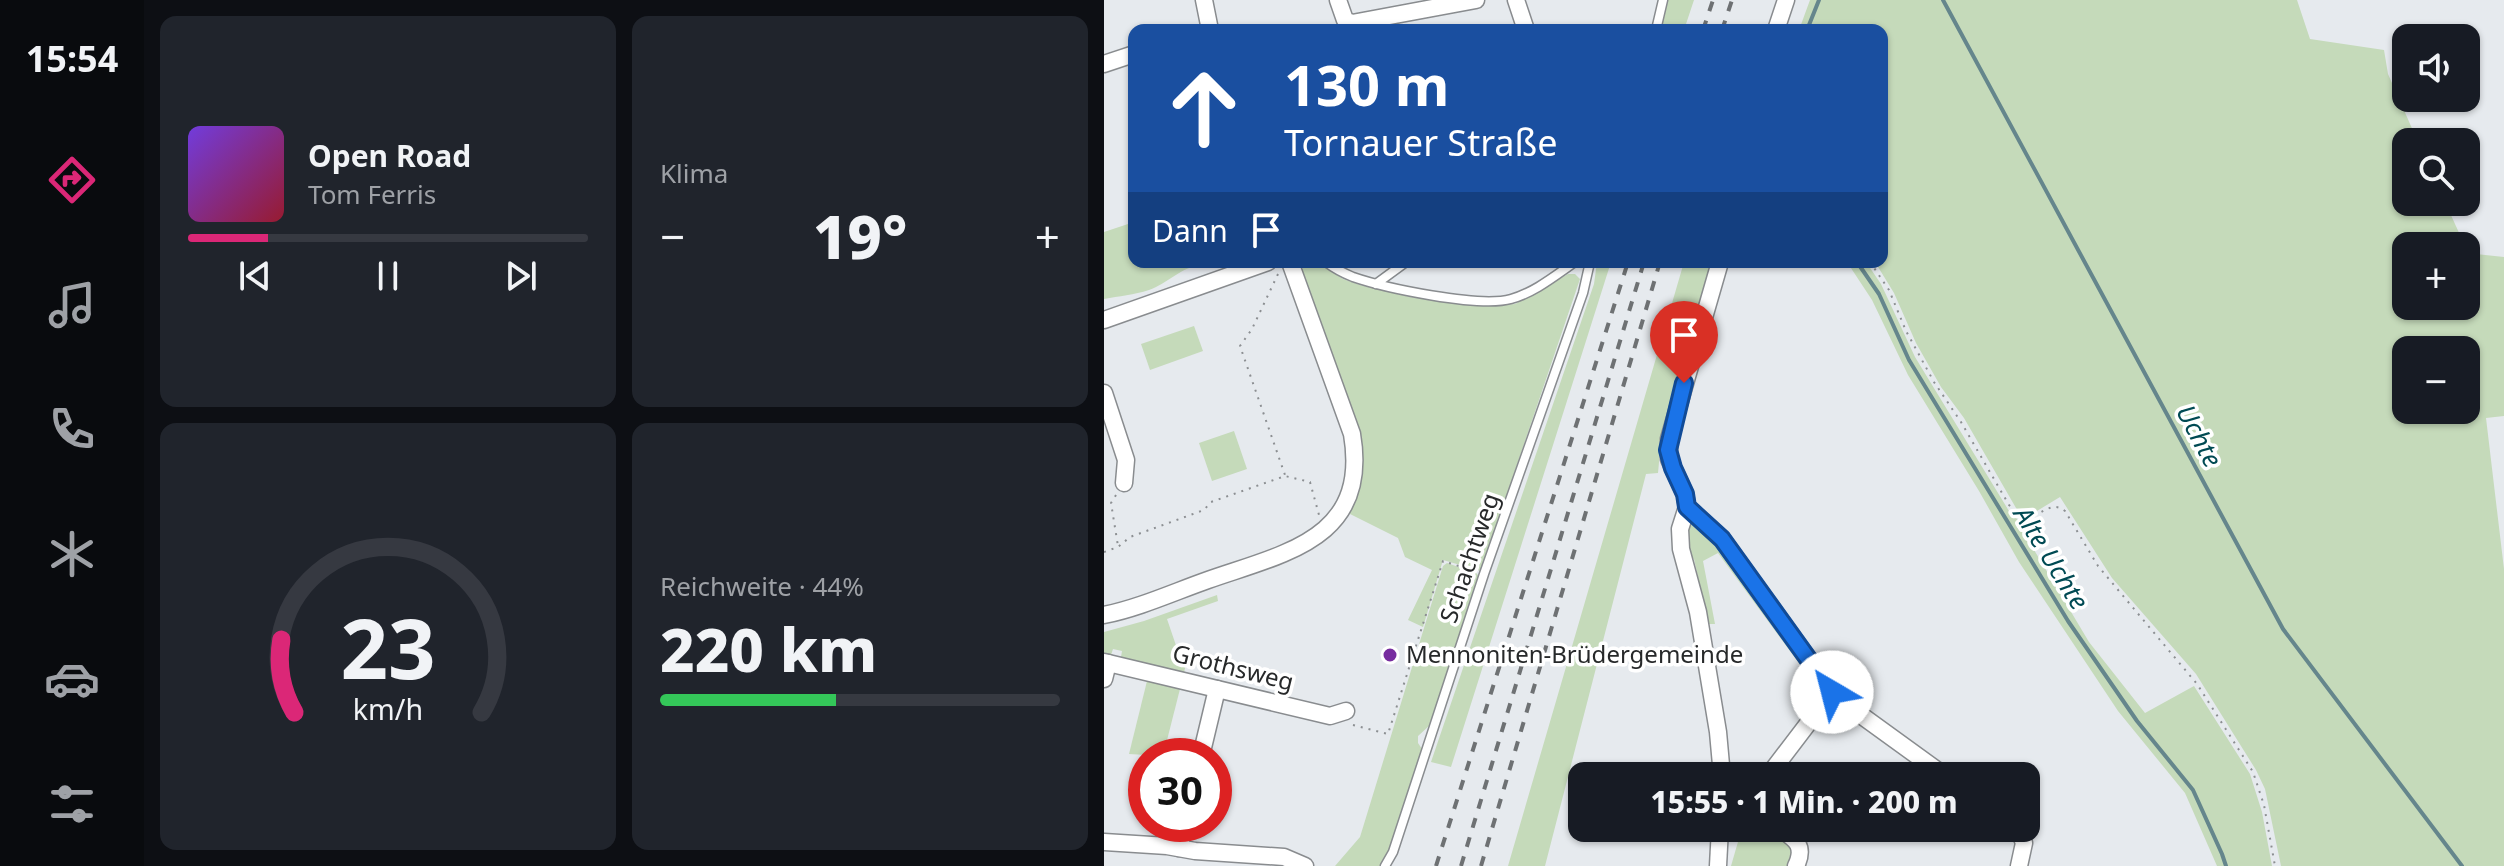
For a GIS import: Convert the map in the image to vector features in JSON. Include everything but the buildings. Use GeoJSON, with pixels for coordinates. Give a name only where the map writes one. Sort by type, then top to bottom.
{"type":"FeatureCollection","features":[{"type":"Feature","properties":{"kind":"street"},"geometry":{"type":"LineString","coordinates":[[1204,0],[1207,24]]}},
{"type":"Feature","properties":{"kind":"street"},"geometry":{"type":"LineString","coordinates":[[1338,0],[1345,20],[1352,23],[1476,0]]}},
{"type":"Feature","properties":{"kind":"street"},"geometry":{"type":"LineString","coordinates":[[1516,0],[1524,24]]}},
{"type":"Feature","properties":{"kind":"street"},"geometry":{"type":"LineString","coordinates":[[1778,24],[1786,0]]}},
{"type":"Feature","properties":{"kind":"street"},"geometry":{"type":"LineString","coordinates":[[1104,64],[1128,56]]}},
{"type":"Feature","properties":{"kind":"street"},"geometry":{"type":"LineString","coordinates":[[1104,320],[1266,268]]}},
{"type":"Feature","properties":{"kind":"street"},"geometry":{"type":"LineString","coordinates":[[1104,615],[1295,550],[1323,532],[1345,503],[1355,473],[1352,434],[1281,268]]}},
{"type":"Feature","properties":{"kind":"street"},"geometry":{"type":"LineString","coordinates":[[1718,268],[1669,439],[1669,459],[1685,494],[1687,507],[1680,529],[1681,549],[1698,612],[1721,762]]}},
{"type":"Feature","properties":{"kind":"street"},"geometry":{"type":"LineString","coordinates":[[1104,393],[1126,460],[1124,483]]}},
{"type":"Feature","properties":{"kind":"street"},"geometry":{"type":"LineString","coordinates":[[1687,507],[1722,539],[1832,692],[1926,762]]}},
{"type":"Feature","properties":{"kind":"street","name":"Grothsweg"},"geometry":{"type":"LineString","coordinates":[[1105,668],[1338,714]]}},
{"type":"Feature","properties":{"kind":"street"},"geometry":{"type":"LineString","coordinates":[[1205,738],[1217,689]]}},
{"type":"Feature","properties":{"kind":"street"},"geometry":{"type":"LineString","coordinates":[[1779,762],[1832,692]]}},
{"type":"Feature","properties":{"kind":"street"},"geometry":{"type":"LineString","coordinates":[[1104,842],[1183,855],[1284,857],[1305,866]]}},
{"type":"Feature","properties":{"kind":"street"},"geometry":{"type":"LineString","coordinates":[[1718,866],[1723,842]]}},
{"type":"Feature","properties":{"kind":"street"},"geometry":{"type":"LineString","coordinates":[[1796,866],[1801,848],[1798,842]]}},
{"type":"Feature","properties":{"kind":"street"},"geometry":{"type":"LineString","coordinates":[[2019,866],[2024,842]]}},
{"type":"Feature","properties":{"kind":"lane"},"geometry":{"type":"LineString","coordinates":[[1657,24],[1663,0]]}},
{"type":"Feature","properties":{"kind":"lane"},"geometry":{"type":"LineString","coordinates":[[1336,268],[1376,284],[1437,295],[1502,301],[1523,295],[1566,268]]}},
{"type":"Feature","properties":{"kind":"lane"},"geometry":{"type":"LineString","coordinates":[[1376,284],[1398,268]]}},
{"type":"Feature","properties":{"kind":"lane","name":"Schachtweg"},"geometry":{"type":"LineString","coordinates":[[1385,866],[1393,852],[1484,574],[1583,293],[1589,268]]}},
{"type":"Feature","properties":{"kind":"path"},"geometry":{"type":"LineString","coordinates":[[1277,268],[1252,329],[1240,346],[1285,476]]}},
{"type":"Feature","properties":{"kind":"path"},"geometry":{"type":"LineString","coordinates":[[1874,268],[1889,290],[1906,331],[1934,382],[2009,505],[2024,519],[2054,506],[2065,511],[2098,566],[2197,684],[2260,787],[2275,866]]}},
{"type":"Feature","properties":{"kind":"path"},"geometry":{"type":"LineString","coordinates":[[1104,552],[1118,547],[1130,537],[1204,510],[1211,502],[1285,476],[1310,482],[1323,532]]}},
{"type":"Feature","properties":{"kind":"path"},"geometry":{"type":"LineString","coordinates":[[1118,547],[1111,503],[1124,483]]}},
{"type":"Feature","properties":{"kind":"path"},"geometry":{"type":"LineString","coordinates":[[1338,714],[1388,734],[1443,561],[1484,574]]}},
{"type":"Feature","properties":{"kind":"green space"},"geometry":{"type":"Polygon","coordinates":[[[1668,0],[1694,0],[1686,24],[1662,24],[1668,0]]]}},
{"type":"Feature","properties":{"kind":"green space"},"geometry":{"type":"Polygon","coordinates":[[[1810,0],[2297,0],[2310,39],[2384,50],[2392,83],[2392,112],[2405,112],[2412,128],[2392,128],[2392,216],[2451,216],[2459,232],[2392,232],[2392,320],[2480,320],[2480,254],[2504,257],[2504,416],[2486,418],[2504,569],[2504,866],[2281,866],[2265,789],[2196,674],[2112,578],[2060,497],[2027,517],[2016,508],[1916,343],[1894,293],[1879,268],[1888,268],[1888,24],[1801,24],[1810,0]]]}},
{"type":"Feature","properties":{"kind":"green space"},"geometry":{"type":"Polygon","coordinates":[[[1128,224],[1128,268],[1190,268],[1149,290],[1104,299],[1104,232],[1128,224]]]}},
{"type":"Feature","properties":{"kind":"green space"},"geometry":{"type":"Polygon","coordinates":[[[1303,268],[1326,268],[1360,285],[1410,297],[1487,306],[1515,304],[1568,274],[1575,274],[1580,279],[1481,571],[1443,560],[1423,627],[1408,620],[1432,570],[1405,557],[1398,538],[1348,513],[1359,488],[1361,450],[1302,276],[1303,268]]]}},
{"type":"Feature","properties":{"kind":"green space"},"geometry":{"type":"Polygon","coordinates":[[[1596,268],[1609,268],[1451,767],[1431,762],[1594,284],[1596,268]]]}},
{"type":"Feature","properties":{"kind":"green space"},"geometry":{"type":"Polygon","coordinates":[[[1682,268],[1708,268],[1712,274],[1709,285],[1703,289],[1695,320],[1698,323],[1661,441],[1658,473],[1646,474],[1572,762],[1568,762],[1568,777],[1545,866],[1508,866],[1682,268]]]}},
{"type":"Feature","properties":{"kind":"green space"},"geometry":{"type":"Polygon","coordinates":[[[1851,268],[1870,268],[1881,284],[1915,357],[2009,511],[2020,522],[2028,523],[2021,528],[2089,642],[2145,713],[2194,686],[2250,774],[2262,812],[2272,866],[2217,866],[2185,793],[2118,711],[2019,562],[1908,375],[1872,300],[1851,268]]]}},
{"type":"Feature","properties":{"kind":"green space"},"geometry":{"type":"Polygon","coordinates":[[[1194,326],[1203,351],[1150,370],[1141,344],[1194,326]]]}},
{"type":"Feature","properties":{"kind":"green space"},"geometry":{"type":"Polygon","coordinates":[[[1234,431],[1247,469],[1212,481],[1199,443],[1234,431]]]}},
{"type":"Feature","properties":{"kind":"green space"},"geometry":{"type":"Polygon","coordinates":[[[1694,522],[1703,525],[1821,688],[1823,696],[1718,553],[1703,561],[1715,624],[1705,624],[1707,617],[1694,559],[1689,556],[1687,529],[1694,522]]]}},
{"type":"Feature","properties":{"kind":"green space"},"geometry":{"type":"Polygon","coordinates":[[[1447,563],[1479,576],[1436,710],[1430,725],[1418,736],[1421,756],[1389,853],[1382,866],[1335,866],[1360,837],[1443,566],[1447,563]]]}},
{"type":"Feature","properties":{"kind":"green space"},"geometry":{"type":"Polygon","coordinates":[[[1217,595],[1218,601],[1167,619],[1182,663],[1186,664],[1183,677],[1174,671],[1133,660],[1128,663],[1117,660],[1122,651],[1113,649],[1111,655],[1104,653],[1104,632],[1217,595]]]}},
{"type":"Feature","properties":{"kind":"green space"},"geometry":{"type":"Polygon","coordinates":[[[1148,677],[1181,685],[1168,738],[1133,738],[1148,677]]]}},
{"type":"Feature","properties":{"kind":"green space"},"geometry":{"type":"Polygon","coordinates":[[[1738,842],[1793,842],[1793,866],[1731,866],[1738,842]]]}},
{"type":"Feature","properties":{"kind":"waterway","name":"Alte Uchte"},"geometry":{"type":"LineString","coordinates":[[1809,24],[1819,0]]}},
{"type":"Feature","properties":{"kind":"waterway","name":"Uchte"},"geometry":{"type":"LineString","coordinates":[[1943,0],[2283,629],[2462,866]]}},
{"type":"Feature","properties":{"kind":"waterway","name":"Alte Uchte"},"geometry":{"type":"LineString","coordinates":[[1861,268],[1879,294],[1909,360],[2068,621],[2137,721],[2193,790],[2226,866]]}},
{"type":"Feature","properties":{"kind":"railway"},"geometry":{"type":"LineString","coordinates":[[1705,24],[1713,0]]}},
{"type":"Feature","properties":{"kind":"railway"},"geometry":{"type":"LineString","coordinates":[[1724,24],[1732,0]]}},
{"type":"Feature","properties":{"kind":"railway"},"geometry":{"type":"LineString","coordinates":[[1436,866],[1626,268]]}},
{"type":"Feature","properties":{"kind":"railway"},"geometry":{"type":"LineString","coordinates":[[1461,866],[1642,268]]}},
{"type":"Feature","properties":{"kind":"railway"},"geometry":{"type":"LineString","coordinates":[[1481,866],[1658,268]]}},
{"type":"Feature","properties":{"kind":"place","name":"Mennoniten-Brüdergemeinde"},"geometry":{"type":"Point","coordinates":[1390,655]}},
{"type":"Feature","properties":{"kind":"route"},"geometry":{"type":"LineString","coordinates":[[1684,383],[1668,450],[1687,507],[1722,539],[1832,692]]}}]}
